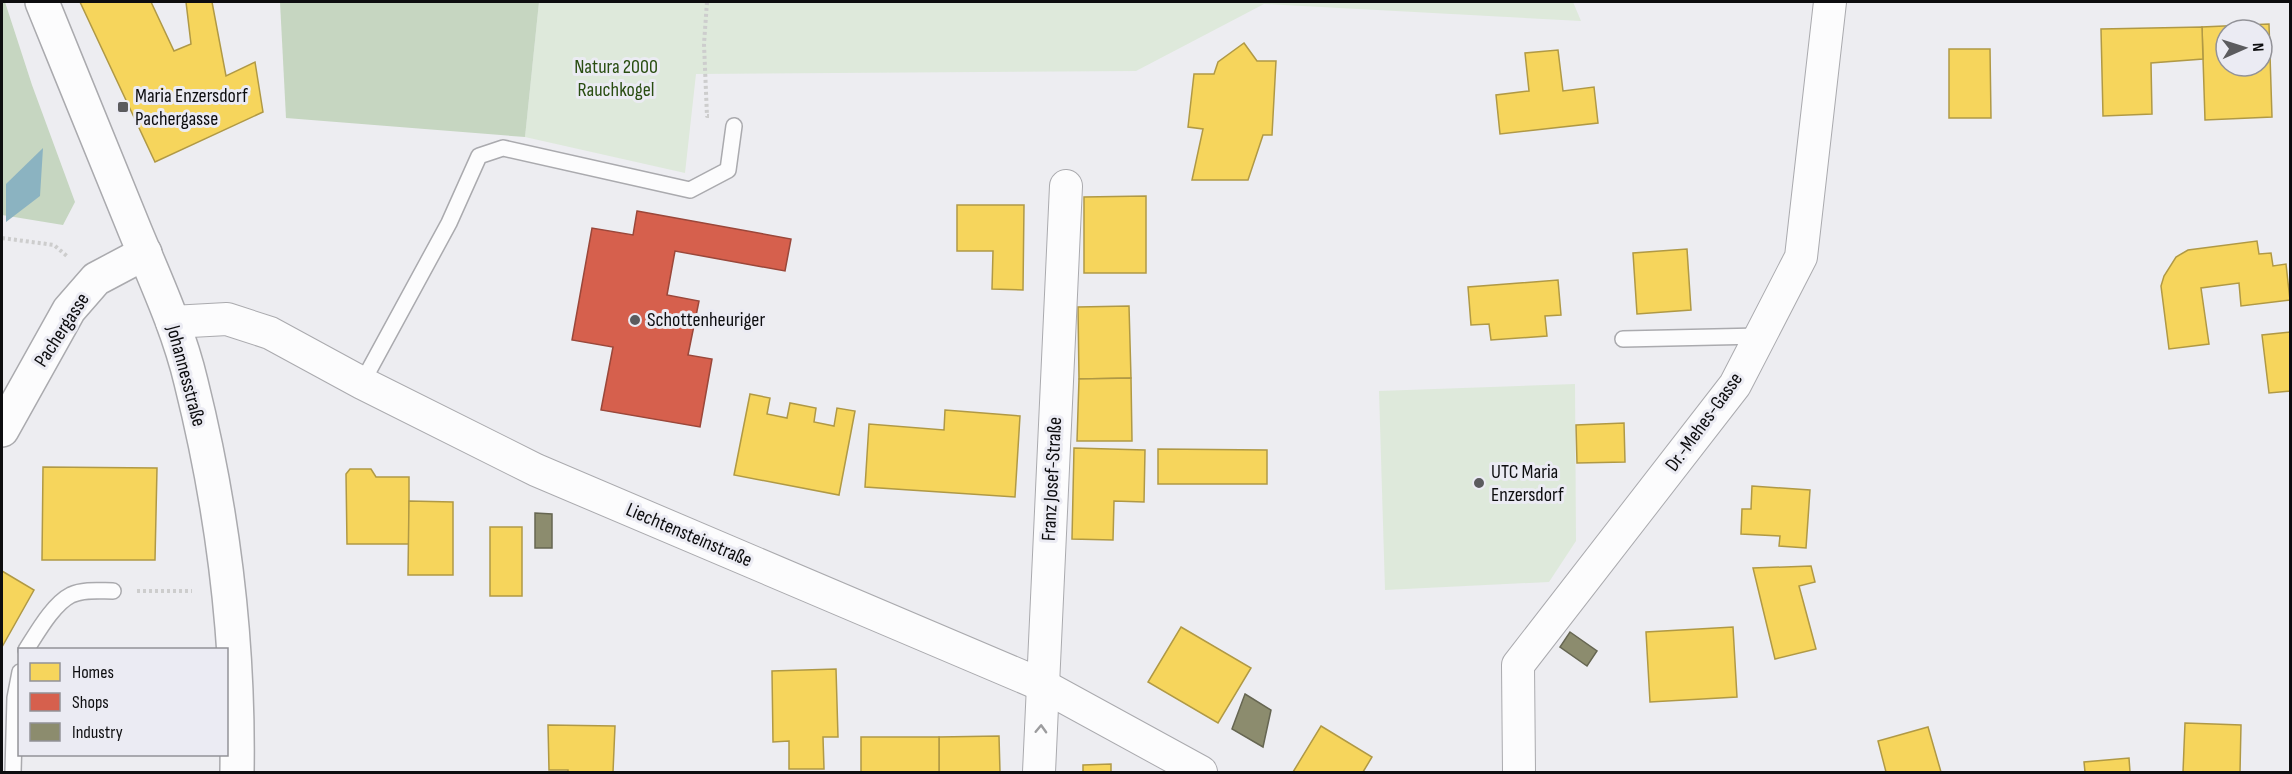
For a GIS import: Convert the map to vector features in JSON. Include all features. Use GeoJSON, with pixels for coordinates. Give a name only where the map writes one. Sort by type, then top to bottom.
{"type":"FeatureCollection","features":[{"type":"Feature","properties":{"kind":"main road","name":"Johannesstraße"},"geometry":{"type":"LineString","coordinates":[[42,2],[145,253],[172,322],[191,380],[218,513],[229,591],[238,720],[237,772]]}},
{"type":"Feature","properties":{"kind":"main road","name":"Pachergasse"},"geometry":{"type":"LineString","coordinates":[[2,430],[69,310],[96,279],[145,253]]}},
{"type":"Feature","properties":{"kind":"street","name":"Dr.-Mehes-Gasse"},"geometry":{"type":"LineString","coordinates":[[1519,772],[1518,665],[1735,385],[1801,257],[1830,2]]}},
{"type":"Feature","properties":{"kind":"street","name":"Franz Josef-Straße"},"geometry":{"type":"LineString","coordinates":[[1039,772],[1066,186]]}},
{"type":"Feature","properties":{"kind":"street","name":"Liechtensteinstraße"},"geometry":{"type":"LineString","coordinates":[[172,322],[227,319],[270,333],[362,383],[536,470],[1042,685],[1201,772]]}},
{"type":"Feature","properties":{"kind":"lane"},"geometry":{"type":"LineString","coordinates":[[362,383],[449,222],[479,156],[503,148],[690,190],[728,170],[734,126]]}},
{"type":"Feature","properties":{"kind":"lane"},"geometry":{"type":"LineString","coordinates":[[1623,339],[1760,336]]}},
{"type":"Feature","properties":{"kind":"lane"},"geometry":{"type":"LineString","coordinates":[[28,648],[51,614],[70,596],[90,591],[113,591]]}},
{"type":"Feature","properties":{"kind":"lane"},"geometry":{"type":"LineString","coordinates":[[13,772],[15,698],[18,682]]}},
{"type":"Feature","properties":{"kind":"path"},"geometry":{"type":"LineString","coordinates":[[707,2],[704,44],[707,116],[734,126]]}},
{"type":"Feature","properties":{"kind":"path"},"geometry":{"type":"LineString","coordinates":[[2,238],[54,245],[96,279]]}},
{"type":"Feature","properties":{"kind":"path"},"geometry":{"type":"LineString","coordinates":[[113,591],[229,591]]}},
{"type":"Feature","properties":{"kind":"green space"},"geometry":{"type":"Polygon","coordinates":[[[2,2],[5,2],[32,85],[75,202],[63,225],[2,215],[2,2]]]}},
{"type":"Feature","properties":{"kind":"green space"},"geometry":{"type":"Polygon","coordinates":[[[280,2],[539,2],[525,137],[286,118],[280,2]]]}},
{"type":"Feature","properties":{"kind":"green space","name":"Natura 2000 Rauchkogel"},"geometry":{"type":"Polygon","coordinates":[[[539,2],[1573,2],[1581,21],[1264,4],[1136,71],[696,74],[685,173],[525,137],[539,2]]]}},
{"type":"Feature","properties":{"kind":"green space","name":"UTC Maria Enzersdorf"},"geometry":{"type":"Polygon","coordinates":[[[1575,384],[1576,541],[1549,582],[1385,590],[1379,391],[1575,384]]]}},
{"type":"Feature","properties":{"kind":"water"},"geometry":{"type":"Polygon","coordinates":[[[43,148],[40,196],[6,222],[6,184],[43,148]]]}},
{"type":"Feature","properties":{"kind":"building: Homes"},"geometry":{"type":"Polygon","coordinates":[[[80,2],[151,2],[174,51],[191,44],[186,2],[212,2],[226,76],[255,62],[263,112],[155,162],[80,2]]]}},
{"type":"Feature","properties":{"kind":"building: Homes"},"geometry":{"type":"Polygon","coordinates":[[[2214,26],[2214,78],[2271,78],[2272,117],[2205,120],[2202,27],[2214,26]]]}},
{"type":"Feature","properties":{"kind":"building: Homes"},"geometry":{"type":"Polygon","coordinates":[[[2202,27],[2203,59],[2151,63],[2152,114],[2103,116],[2101,29],[2202,27]]]}},
{"type":"Feature","properties":{"kind":"building: Homes"},"geometry":{"type":"Polygon","coordinates":[[[1244,43],[1257,61],[1276,61],[1272,135],[1263,135],[1248,180],[1192,180],[1203,129],[1188,127],[1194,74],[1214,74],[1218,62],[1244,43]]]}},
{"type":"Feature","properties":{"kind":"building: Homes"},"geometry":{"type":"Polygon","coordinates":[[[1949,49],[1990,49],[1991,118],[1949,118],[1949,49]]]}},
{"type":"Feature","properties":{"kind":"building: Homes"},"geometry":{"type":"Polygon","coordinates":[[[1558,50],[1563,91],[1594,87],[1598,123],[1500,134],[1496,95],[1529,91],[1525,53],[1558,50]]]}},
{"type":"Feature","properties":{"kind":"building: Homes"},"geometry":{"type":"Polygon","coordinates":[[[1146,196],[1146,273],[1084,273],[1084,197],[1146,196]]]}},
{"type":"Feature","properties":{"kind":"building: Homes"},"geometry":{"type":"Polygon","coordinates":[[[957,205],[1024,205],[1023,290],[992,289],[993,251],[957,251],[957,205]]]}},
{"type":"Feature","properties":{"kind":"building: Homes"},"geometry":{"type":"Polygon","coordinates":[[[2257,241],[2259,254],[2271,253],[2273,266],[2286,264],[2290,300],[2241,306],[2239,283],[2201,288],[2209,344],[2169,349],[2161,286],[2164,276],[2176,257],[2188,250],[2257,241]]]}},
{"type":"Feature","properties":{"kind":"building: Homes"},"geometry":{"type":"Polygon","coordinates":[[[1687,249],[1691,310],[1637,314],[1633,253],[1687,249]]]}},
{"type":"Feature","properties":{"kind":"building: Homes"},"geometry":{"type":"Polygon","coordinates":[[[1558,280],[1561,315],[1545,316],[1547,336],[1491,340],[1489,324],[1471,325],[1468,287],[1558,280]]]}},
{"type":"Feature","properties":{"kind":"building: Homes"},"geometry":{"type":"Polygon","coordinates":[[[1129,306],[1131,378],[1079,379],[1078,307],[1129,306]]]}},
{"type":"Feature","properties":{"kind":"building: Homes"},"geometry":{"type":"Polygon","coordinates":[[[2290,332],[2290,391],[2269,393],[2262,335],[2290,332]]]}},
{"type":"Feature","properties":{"kind":"building: Homes"},"geometry":{"type":"Polygon","coordinates":[[[1131,378],[1132,441],[1077,441],[1079,379],[1131,378]]]}},
{"type":"Feature","properties":{"kind":"building: Homes"},"geometry":{"type":"Polygon","coordinates":[[[750,394],[770,398],[767,414],[787,418],[790,403],[816,408],[814,422],[834,426],[837,408],[855,411],[839,495],[734,475],[750,394]]]}},
{"type":"Feature","properties":{"kind":"building: Homes"},"geometry":{"type":"Polygon","coordinates":[[[945,410],[1020,416],[1015,497],[865,487],[869,424],[944,430],[945,410]]]}},
{"type":"Feature","properties":{"kind":"building: Homes"},"geometry":{"type":"Polygon","coordinates":[[[1624,423],[1625,462],[1577,463],[1576,425],[1624,423]]]}},
{"type":"Feature","properties":{"kind":"building: Homes"},"geometry":{"type":"Polygon","coordinates":[[[1074,448],[1145,450],[1144,502],[1114,501],[1113,540],[1072,539],[1074,448]]]}},
{"type":"Feature","properties":{"kind":"building: Homes"},"geometry":{"type":"Polygon","coordinates":[[[1158,449],[1267,450],[1267,484],[1158,484],[1158,449]]]}},
{"type":"Feature","properties":{"kind":"building: Homes"},"geometry":{"type":"Polygon","coordinates":[[[43,467],[157,468],[155,560],[42,560],[43,467]]]}},
{"type":"Feature","properties":{"kind":"building: Homes"},"geometry":{"type":"Polygon","coordinates":[[[350,469],[371,469],[376,477],[409,477],[409,544],[347,544],[346,474],[350,469]]]}},
{"type":"Feature","properties":{"kind":"building: Homes"},"geometry":{"type":"Polygon","coordinates":[[[1752,486],[1810,490],[1806,548],[1779,546],[1780,536],[1741,534],[1742,509],[1751,509],[1752,486]]]}},
{"type":"Feature","properties":{"kind":"building: Homes"},"geometry":{"type":"Polygon","coordinates":[[[409,501],[453,502],[453,575],[408,575],[409,501]]]}},
{"type":"Feature","properties":{"kind":"building: Homes"},"geometry":{"type":"Polygon","coordinates":[[[490,527],[522,527],[522,596],[490,596],[490,527]]]}},
{"type":"Feature","properties":{"kind":"building: Homes"},"geometry":{"type":"Polygon","coordinates":[[[1811,566],[1815,582],[1799,586],[1816,649],[1775,659],[1753,568],[1811,566]]]}},
{"type":"Feature","properties":{"kind":"building: Homes"},"geometry":{"type":"Polygon","coordinates":[[[2,571],[34,590],[2,647],[2,571]]]}},
{"type":"Feature","properties":{"kind":"building: Homes"},"geometry":{"type":"Polygon","coordinates":[[[1181,627],[1251,668],[1218,723],[1148,682],[1181,627]]]}},
{"type":"Feature","properties":{"kind":"building: Homes"},"geometry":{"type":"Polygon","coordinates":[[[1733,627],[1737,697],[1650,702],[1646,632],[1733,627]]]}},
{"type":"Feature","properties":{"kind":"building: Homes"},"geometry":{"type":"Polygon","coordinates":[[[836,669],[838,737],[823,737],[824,769],[789,769],[789,741],[773,742],[772,671],[836,669]]]}},
{"type":"Feature","properties":{"kind":"building: Homes"},"geometry":{"type":"Polygon","coordinates":[[[2185,723],[2241,725],[2240,772],[2183,772],[2185,723]]]}},
{"type":"Feature","properties":{"kind":"building: Homes"},"geometry":{"type":"Polygon","coordinates":[[[548,725],[615,726],[613,772],[549,770],[548,725]]]}},
{"type":"Feature","properties":{"kind":"building: Homes"},"geometry":{"type":"Polygon","coordinates":[[[1321,726],[1372,757],[1363,772],[1293,772],[1321,726]]]}},
{"type":"Feature","properties":{"kind":"building: Homes"},"geometry":{"type":"Polygon","coordinates":[[[1928,727],[1941,772],[1886,772],[1878,741],[1928,727]]]}},
{"type":"Feature","properties":{"kind":"building: Homes"},"geometry":{"type":"Polygon","coordinates":[[[999,736],[1000,772],[939,772],[939,737],[999,736]]]}},
{"type":"Feature","properties":{"kind":"building: Homes"},"geometry":{"type":"Polygon","coordinates":[[[861,737],[939,737],[939,772],[861,772],[861,737]]]}},
{"type":"Feature","properties":{"kind":"building: Homes"},"geometry":{"type":"Polygon","coordinates":[[[2129,758],[2130,772],[2085,772],[2084,762],[2129,758]]]}},
{"type":"Feature","properties":{"kind":"building: Homes"},"geometry":{"type":"Polygon","coordinates":[[[1111,764],[1111,772],[1083,772],[1083,765],[1111,764]]]}},
{"type":"Feature","properties":{"kind":"building: Shops","name":"Schottenheuriger"},"geometry":{"type":"Polygon","coordinates":[[[637,211],[791,239],[785,271],[675,251],[667,295],[699,301],[688,355],[712,359],[700,427],[601,410],[613,347],[572,340],[592,228],[633,235],[637,211]]]}},
{"type":"Feature","properties":{"kind":"building: Industry"},"geometry":{"type":"Polygon","coordinates":[[[535,513],[552,514],[552,548],[535,548],[535,513]]]}},
{"type":"Feature","properties":{"kind":"building: Industry"},"geometry":{"type":"Polygon","coordinates":[[[1570,632],[1597,651],[1587,666],[1560,647],[1570,632]]]}},
{"type":"Feature","properties":{"kind":"building: Industry"},"geometry":{"type":"Polygon","coordinates":[[[1245,694],[1271,710],[1263,747],[1232,729],[1245,694]]]}},
{"type":"Feature","properties":{"kind":"place","name":"Maria Enzersdorf Pachergasse"},"geometry":{"type":"Point","coordinates":[123,107]}},
{"type":"Feature","properties":{"kind":"place","name":"Schottenheuriger"},"geometry":{"type":"Point","coordinates":[635,320]}},
{"type":"Feature","properties":{"kind":"place","name":"UTC Maria Enzersdorf"},"geometry":{"type":"Point","coordinates":[1479,483]}}]}
